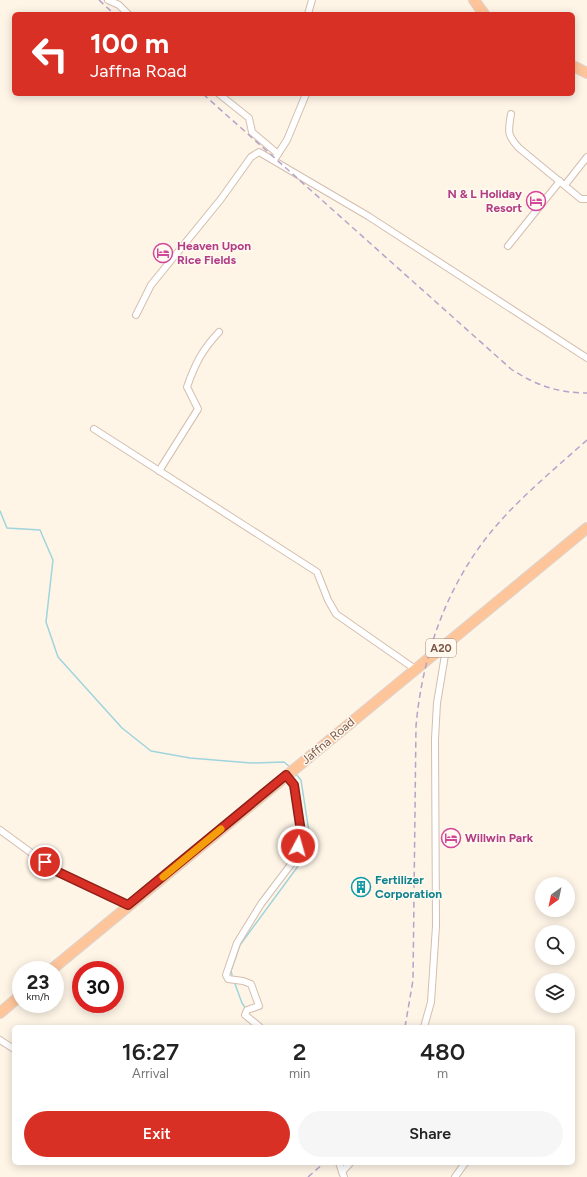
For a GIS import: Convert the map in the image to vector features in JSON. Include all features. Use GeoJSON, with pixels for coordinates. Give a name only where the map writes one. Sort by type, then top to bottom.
{"type":"FeatureCollection","features":[{"type":"Feature","properties":{"kind":"highway"},"geometry":{"type":"LineString","coordinates":[[474,0],[483,12]]}},
{"type":"Feature","properties":{"kind":"highway"},"geometry":{"type":"LineString","coordinates":[[575,67],[587,73]]}},
{"type":"Feature","properties":{"kind":"highway","name":"Jaffna Road"},"geometry":{"type":"LineString","coordinates":[[62,961],[587,528]]}},
{"type":"Feature","properties":{"kind":"highway"},"geometry":{"type":"LineString","coordinates":[[0,1013],[12,1003]]}},
{"type":"Feature","properties":{"kind":"street"},"geometry":{"type":"LineString","coordinates":[[108,0],[119,5],[126,12]]}},
{"type":"Feature","properties":{"kind":"street"},"geometry":{"type":"LineString","coordinates":[[309,12],[312,0]]}},
{"type":"Feature","properties":{"kind":"street"},"geometry":{"type":"LineString","coordinates":[[222,96],[249,118],[252,132],[278,154]]}},
{"type":"Feature","properties":{"kind":"street"},"geometry":{"type":"LineString","coordinates":[[274,160],[287,140],[305,96]]}},
{"type":"Feature","properties":{"kind":"street"},"geometry":{"type":"LineString","coordinates":[[511,114],[508,132],[512,140],[519,148],[581,199],[587,200]]}},
{"type":"Feature","properties":{"kind":"street"},"geometry":{"type":"LineString","coordinates":[[136,315],[151,285],[221,199],[253,155],[261,152],[368,216],[587,358]]}},
{"type":"Feature","properties":{"kind":"street"},"geometry":{"type":"LineString","coordinates":[[508,246],[587,157]]}},
{"type":"Feature","properties":{"kind":"street"},"geometry":{"type":"LineString","coordinates":[[159,471],[198,409],[187,387],[196,361],[219,332]]}},
{"type":"Feature","properties":{"kind":"street"},"geometry":{"type":"LineString","coordinates":[[94,429],[317,572],[328,600],[336,614],[415,669]]}},
{"type":"Feature","properties":{"kind":"street"},"geometry":{"type":"LineString","coordinates":[[424,1025],[430,1002],[436,926],[435,739],[437,703],[447,643]]}},
{"type":"Feature","properties":{"kind":"street"},"geometry":{"type":"LineString","coordinates":[[258,1025],[245,1015],[249,1009],[259,1006],[252,984],[243,980],[228,979],[226,975],[237,943],[261,904],[295,859],[301,832],[291,772]]}},
{"type":"Feature","properties":{"kind":"street"},"geometry":{"type":"LineString","coordinates":[[0,830],[56,871],[128,905]]}},
{"type":"Feature","properties":{"kind":"street"},"geometry":{"type":"LineString","coordinates":[[0,1040],[12,1048]]}},
{"type":"Feature","properties":{"kind":"street"},"geometry":{"type":"LineString","coordinates":[[340,1165],[343,1175]]}},
{"type":"Feature","properties":{"kind":"street"},"geometry":{"type":"LineString","coordinates":[[343,1175],[349,1165]]}},
{"type":"Feature","properties":{"kind":"street"},"geometry":{"type":"LineString","coordinates":[[455,1177],[464,1165]]}},
{"type":"Feature","properties":{"kind":"waterway"},"geometry":{"type":"LineString","coordinates":[[0,511],[7,528],[40,530],[53,560],[46,622],[58,657],[122,728],[151,751],[190,758],[251,763],[284,762],[290,767]]}},
{"type":"Feature","properties":{"kind":"waterway"},"geometry":{"type":"LineString","coordinates":[[232,975],[231,971],[240,945],[304,858],[309,832],[301,780],[295,773]]}},
{"type":"Feature","properties":{"kind":"waterway"},"geometry":{"type":"LineString","coordinates":[[235,984],[242,1003],[246,1009]]}},
{"type":"Feature","properties":{"kind":"railway"},"geometry":{"type":"LineString","coordinates":[[99,0],[112,12]]}},
{"type":"Feature","properties":{"kind":"railway"},"geometry":{"type":"LineString","coordinates":[[205,96],[511,369],[529,380],[547,387],[566,392],[587,393]]}},
{"type":"Feature","properties":{"kind":"railway"},"geometry":{"type":"LineString","coordinates":[[405,1025],[413,980],[416,726],[425,668],[433,641],[455,588],[485,539],[524,497],[587,440]]}},
{"type":"Feature","properties":{"kind":"railway"},"geometry":{"type":"LineString","coordinates":[[308,1177],[322,1165]]}},
{"type":"Feature","properties":{"kind":"slow traffic"},"geometry":{"type":"LineString","coordinates":[[163,877],[221,829]]}},
{"type":"Feature","properties":{"kind":"place","name":"N & L Holiday Resort"},"geometry":{"type":"Point","coordinates":[536,201]}},
{"type":"Feature","properties":{"kind":"place","name":"Heaven Upon Rice Fields"},"geometry":{"type":"Point","coordinates":[163,253]}},
{"type":"Feature","properties":{"kind":"place","name":"Willwin Park"},"geometry":{"type":"Point","coordinates":[451,838]}},
{"type":"Feature","properties":{"kind":"place","name":"Fertilizer Corporation"},"geometry":{"type":"Point","coordinates":[361,887]}},
{"type":"Feature","properties":{"kind":"route"},"geometry":{"type":"LineString","coordinates":[[45,862],[56,871],[128,905],[286,775],[294,785],[301,832],[298,846]]}}]}
